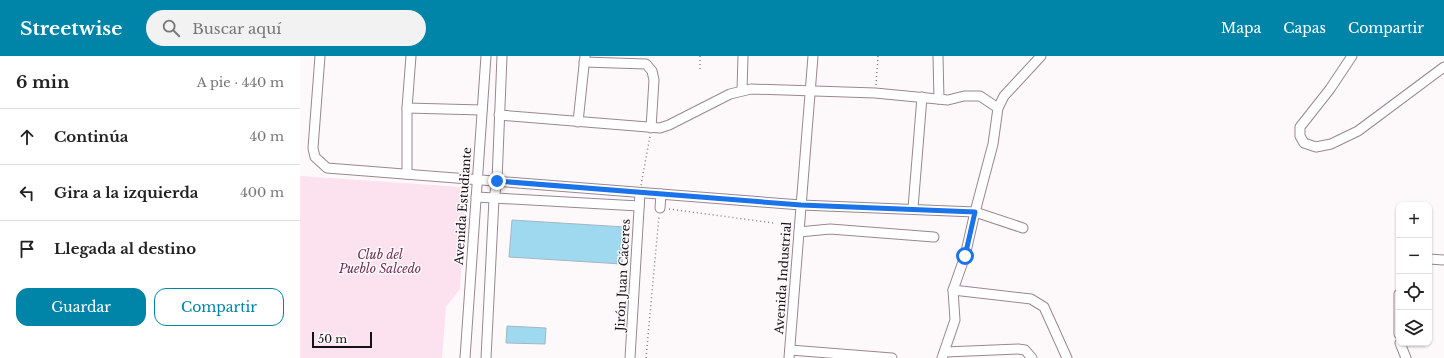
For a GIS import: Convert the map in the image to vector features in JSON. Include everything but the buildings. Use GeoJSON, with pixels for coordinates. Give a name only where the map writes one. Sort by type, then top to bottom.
{"type":"FeatureCollection","features":[{"type":"Feature","properties":{"kind":"street"},"geometry":{"type":"LineString","coordinates":[[320,56],[313,148],[315,157],[327,168],[801,205],[913,208],[975,212],[1023,228]]}},
{"type":"Feature","properties":{"kind":"street"},"geometry":{"type":"LineString","coordinates":[[407,174],[407,108],[411,56]]}},
{"type":"Feature","properties":{"kind":"street","name":"Avenida Estudiante"},"geometry":{"type":"LineString","coordinates":[[465,358],[486,56]]}},
{"type":"Feature","properties":{"kind":"street"},"geometry":{"type":"LineString","coordinates":[[486,358],[494,199],[497,181],[502,56]]}},
{"type":"Feature","properties":{"kind":"street"},"geometry":{"type":"LineString","coordinates":[[742,90],[743,56]]}},
{"type":"Feature","properties":{"kind":"street","name":"Avenida Industrial"},"geometry":{"type":"LineString","coordinates":[[789,354],[813,56]]}},
{"type":"Feature","properties":{"kind":"street"},"geometry":{"type":"LineString","coordinates":[[938,56],[939,99]]}},
{"type":"Feature","properties":{"kind":"street"},"geometry":{"type":"LineString","coordinates":[[1032,358],[1025,350],[1018,349],[943,355],[954,320],[953,290],[965,256],[993,144],[998,108],[1004,96],[1041,56]]}},
{"type":"Feature","properties":{"kind":"street"},"geometry":{"type":"LineString","coordinates":[[1352,56],[1330,89],[1300,127],[1300,136],[1304,143],[1316,147],[1331,144],[1358,131],[1444,67]]}},
{"type":"Feature","properties":{"kind":"street"},"geometry":{"type":"LineString","coordinates":[[578,122],[584,59],[646,60],[652,71],[654,80],[651,128]]}},
{"type":"Feature","properties":{"kind":"street"},"geometry":{"type":"LineString","coordinates":[[499,115],[651,128],[669,126],[730,94],[742,90],[875,93],[939,99],[980,96],[998,108]]}},
{"type":"Feature","properties":{"kind":"street"},"geometry":{"type":"LineString","coordinates":[[913,208],[922,97]]}},
{"type":"Feature","properties":{"kind":"street"},"geometry":{"type":"LineString","coordinates":[[407,108],[482,110]]}},
{"type":"Feature","properties":{"kind":"street","name":"Jirón Juan Cáceres"},"geometry":{"type":"LineString","coordinates":[[630,358],[640,193]]}},
{"type":"Feature","properties":{"kind":"street"},"geometry":{"type":"LineString","coordinates":[[660,208],[661,194]]}},
{"type":"Feature","properties":{"kind":"street"},"geometry":{"type":"LineString","coordinates":[[476,197],[639,206]]}},
{"type":"Feature","properties":{"kind":"street"},"geometry":{"type":"LineString","coordinates":[[799,232],[830,229],[934,237]]}},
{"type":"Feature","properties":{"kind":"street"},"geometry":{"type":"LineString","coordinates":[[1432,259],[1444,260]]}},
{"type":"Feature","properties":{"kind":"street"},"geometry":{"type":"LineString","coordinates":[[953,290],[1031,299],[1044,307],[1067,358]]}},
{"type":"Feature","properties":{"kind":"street"},"geometry":{"type":"LineString","coordinates":[[1401,346],[1406,358]]}},
{"type":"Feature","properties":{"kind":"street"},"geometry":{"type":"LineString","coordinates":[[789,354],[892,358]]}},
{"type":"Feature","properties":{"kind":"path"},"geometry":{"type":"LineString","coordinates":[[700,56],[700,69]]}},
{"type":"Feature","properties":{"kind":"path"},"geometry":{"type":"LineString","coordinates":[[875,93],[878,56]]}},
{"type":"Feature","properties":{"kind":"path"},"geometry":{"type":"LineString","coordinates":[[640,193],[651,128]]}},
{"type":"Feature","properties":{"kind":"path"},"geometry":{"type":"LineString","coordinates":[[646,358],[660,208],[774,223]]}},
{"type":"Feature","properties":{"kind":"green space","name":"Club del Pueblo Salcedo"},"geometry":{"type":"Polygon","coordinates":[[[300,176],[461,187],[466,193],[460,289],[446,307],[442,358],[300,358],[300,176]]]}},
{"type":"Feature","properties":{"kind":"route"},"geometry":{"type":"LineString","coordinates":[[497,181],[801,205],[913,208],[975,212],[965,256]]}}]}
